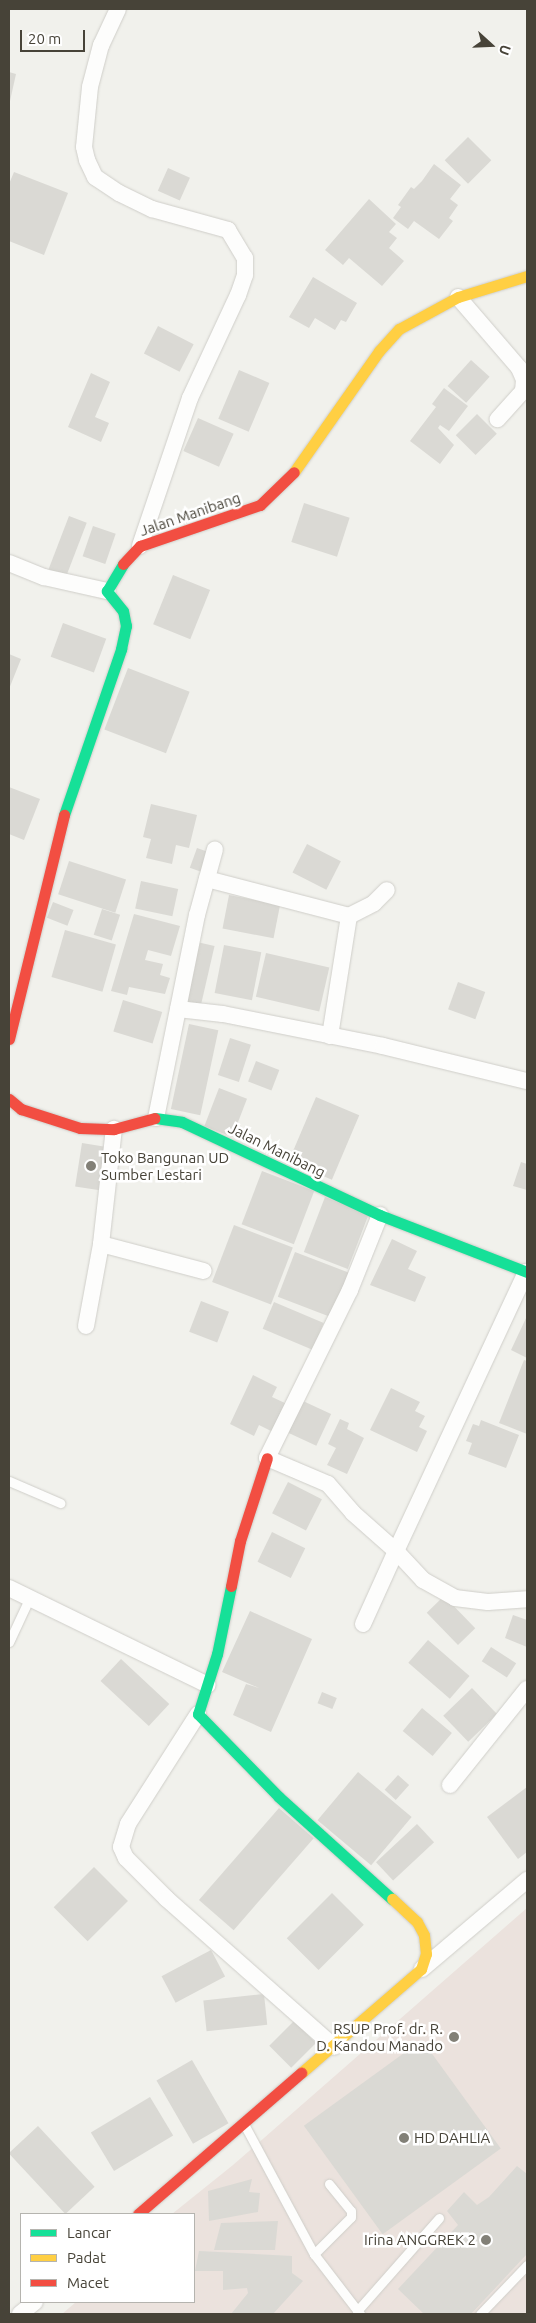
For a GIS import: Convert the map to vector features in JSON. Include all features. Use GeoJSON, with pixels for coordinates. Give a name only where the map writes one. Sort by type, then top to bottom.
{"type":"FeatureCollection","features":[{"type":"Feature","properties":{"kind":"street"},"geometry":{"type":"LineString","coordinates":[[118,9],[101,45],[90,87],[84,147],[95,177],[119,193],[152,209],[228,230],[245,258],[245,275],[238,295],[187,406],[140,546]]}},
{"type":"Feature","properties":{"kind":"street","name":"Jalan Manibang"},"geometry":{"type":"LineString","coordinates":[[107,591],[118,569],[140,546],[260,506],[287,481],[378,351],[400,329],[420,315],[458,297],[527,276]]}},
{"type":"Feature","properties":{"kind":"street"},"geometry":{"type":"LineString","coordinates":[[458,297],[520,368],[524,380],[523,391],[498,419]]}},
{"type":"Feature","properties":{"kind":"street"},"geometry":{"type":"LineString","coordinates":[[9,1039],[67,801],[121,649],[126,626],[123,611],[107,591],[10,568]]}},
{"type":"Feature","properties":{"kind":"street"},"geometry":{"type":"LineString","coordinates":[[156,1118],[178,1008],[215,849]]}},
{"type":"Feature","properties":{"kind":"street"},"geometry":{"type":"LineString","coordinates":[[207,879],[349,916],[368,907],[387,890]]}},
{"type":"Feature","properties":{"kind":"street"},"geometry":{"type":"LineString","coordinates":[[330,1036],[349,916]]}},
{"type":"Feature","properties":{"kind":"street"},"geometry":{"type":"LineString","coordinates":[[178,1008],[223,1014],[330,1036],[527,1081]]}},
{"type":"Feature","properties":{"kind":"street","name":"Jalan Manibang"},"geometry":{"type":"LineString","coordinates":[[9,1099],[21,1110],[80,1128],[114,1129],[156,1118],[182,1122],[380,1215],[527,1272]]}},
{"type":"Feature","properties":{"kind":"street"},"geometry":{"type":"LineString","coordinates":[[86,1326],[101,1244],[114,1129]]}},
{"type":"Feature","properties":{"kind":"street"},"geometry":{"type":"LineString","coordinates":[[334,2046],[168,1899],[126,1858],[121,1847],[128,1824],[198,1714],[208,1685],[240,1541],[268,1458],[350,1290],[380,1215]]}},
{"type":"Feature","properties":{"kind":"street"},"geometry":{"type":"LineString","coordinates":[[101,1244],[204,1271]]}},
{"type":"Feature","properties":{"kind":"street"},"geometry":{"type":"LineString","coordinates":[[362,1624],[527,1272]]}},
{"type":"Feature","properties":{"kind":"street"},"geometry":{"type":"LineString","coordinates":[[268,1458],[328,1484],[353,1513],[396,1551],[422,1580],[455,1598],[488,1602],[527,1600]]}},
{"type":"Feature","properties":{"kind":"street"},"geometry":{"type":"LineString","coordinates":[[9,1588],[208,1685]]}},
{"type":"Feature","properties":{"kind":"street"},"geometry":{"type":"LineString","coordinates":[[450,1785],[527,1689]]}},
{"type":"Feature","properties":{"kind":"street"},"geometry":{"type":"LineString","coordinates":[[198,1714],[280,1797],[417,1922],[426,1947],[421,1969]]}},
{"type":"Feature","properties":{"kind":"street"},"geometry":{"type":"LineString","coordinates":[[139,2213],[421,1969],[527,1880]]}},
{"type":"Feature","properties":{"kind":"street"},"geometry":{"type":"LineString","coordinates":[[20,2314],[34,2303]]}},
{"type":"Feature","properties":{"kind":"lane"},"geometry":{"type":"LineString","coordinates":[[9,1481],[60,1503]]}},
{"type":"Feature","properties":{"kind":"lane"},"geometry":{"type":"LineString","coordinates":[[9,1642],[30,1597]]}},
{"type":"Feature","properties":{"kind":"lane"},"geometry":{"type":"LineString","coordinates":[[244,2124],[314,2254],[358,2313],[439,2218]]}},
{"type":"Feature","properties":{"kind":"lane"},"geometry":{"type":"LineString","coordinates":[[314,2254],[351,2217],[350,2211],[329,2184]]}},
{"type":"Feature","properties":{"kind":"lane"},"geometry":{"type":"LineString","coordinates":[[480,2314],[527,2265]]}},
{"type":"Feature","properties":{"kind":"shaded area","name":"RSUP Prof. dr. R. D. Kandou Manado"},"geometry":{"type":"Polygon","coordinates":[[[527,1908],[527,2314],[62,2314],[75,2303],[195,2303],[195,2213],[173,2213],[233,2165],[527,1908]]]}},
{"type":"Feature","properties":{"kind":"building"},"geometry":{"type":"Polygon","coordinates":[[[9,72],[16,74],[10,101],[9,101],[9,72]]]}},
{"type":"Feature","properties":{"kind":"building"},"geometry":{"type":"Polygon","coordinates":[[[468,137],[491,160],[468,184],[445,160],[468,137]]]}},
{"type":"Feature","properties":{"kind":"building"},"geometry":{"type":"Polygon","coordinates":[[[434,164],[461,185],[450,199],[458,205],[449,218],[453,221],[439,239],[414,221],[408,229],[393,218],[401,207],[398,205],[411,187],[414,189],[422,181],[434,164]]]}},
{"type":"Feature","properties":{"kind":"building"},"geometry":{"type":"Polygon","coordinates":[[[168,168],[190,178],[180,201],[158,191],[168,168]]]}},
{"type":"Feature","properties":{"kind":"building"},"geometry":{"type":"Polygon","coordinates":[[[14,172],[68,193],[44,255],[9,241],[9,184],[14,172]]]}},
{"type":"Feature","properties":{"kind":"building"},"geometry":{"type":"Polygon","coordinates":[[[369,199],[396,224],[389,232],[397,238],[389,248],[404,261],[382,286],[349,258],[343,265],[325,250],[369,199]]]}},
{"type":"Feature","properties":{"kind":"building"},"geometry":{"type":"Polygon","coordinates":[[[313,277],[357,303],[346,322],[341,320],[335,330],[315,318],[309,328],[289,317],[313,277]]]}},
{"type":"Feature","properties":{"kind":"building"},"geometry":{"type":"Polygon","coordinates":[[[158,326],[194,344],[180,372],[144,354],[158,326]]]}},
{"type":"Feature","properties":{"kind":"building"},"geometry":{"type":"Polygon","coordinates":[[[471,360],[490,377],[466,403],[448,386],[471,360]]]}},
{"type":"Feature","properties":{"kind":"building"},"geometry":{"type":"Polygon","coordinates":[[[239,370],[269,383],[249,432],[218,419],[239,370]]]}},
{"type":"Feature","properties":{"kind":"building"},"geometry":{"type":"Polygon","coordinates":[[[91,373],[110,382],[95,417],[109,423],[101,442],[68,427],[91,373]]]}},
{"type":"Feature","properties":{"kind":"building"},"geometry":{"type":"Polygon","coordinates":[[[444,388],[468,406],[449,431],[440,425],[438,428],[454,445],[440,464],[410,441],[436,407],[432,404],[444,388]]]}},
{"type":"Feature","properties":{"kind":"building"},"geometry":{"type":"Polygon","coordinates":[[[477,414],[497,434],[476,455],[456,435],[477,414]]]}},
{"type":"Feature","properties":{"kind":"building"},"geometry":{"type":"Polygon","coordinates":[[[198,418],[234,434],[219,467],[183,451],[198,418]]]}},
{"type":"Feature","properties":{"kind":"building"},"geometry":{"type":"Polygon","coordinates":[[[304,503],[350,518],[337,557],[291,542],[304,503]]]}},
{"type":"Feature","properties":{"kind":"building"},"geometry":{"type":"Polygon","coordinates":[[[69,516],[87,523],[66,576],[49,569],[69,516]]]}},
{"type":"Feature","properties":{"kind":"building"},"geometry":{"type":"Polygon","coordinates":[[[93,526],[116,534],[105,564],[83,556],[93,526]]]}},
{"type":"Feature","properties":{"kind":"building"},"geometry":{"type":"Polygon","coordinates":[[[173,575],[210,590],[190,639],[153,624],[173,575]]]}},
{"type":"Feature","properties":{"kind":"building"},"geometry":{"type":"Polygon","coordinates":[[[63,623],[106,639],[94,673],[51,657],[63,623]]]}},
{"type":"Feature","properties":{"kind":"building"},"geometry":{"type":"Polygon","coordinates":[[[9,654],[21,659],[9,689],[9,654]]]}},
{"type":"Feature","properties":{"kind":"building"},"geometry":{"type":"Polygon","coordinates":[[[128,668],[190,692],[166,753],[104,730],[128,668]]]}},
{"type":"Feature","properties":{"kind":"building"},"geometry":{"type":"Polygon","coordinates":[[[9,787],[40,799],[24,840],[9,834],[9,787]]]}},
{"type":"Feature","properties":{"kind":"building"},"geometry":{"type":"Polygon","coordinates":[[[151,804],[197,815],[189,848],[176,845],[172,864],[146,858],[151,839],[143,837],[151,804]]]}},
{"type":"Feature","properties":{"kind":"building"},"geometry":{"type":"Polygon","coordinates":[[[307,844],[341,861],[326,890],[292,873],[307,844]]]}},
{"type":"Feature","properties":{"kind":"building"},"geometry":{"type":"Polygon","coordinates":[[[197,848],[208,852],[201,872],[190,868],[197,848]]]}},
{"type":"Feature","properties":{"kind":"building"},"geometry":{"type":"Polygon","coordinates":[[[69,861],[126,880],[115,913],[58,894],[69,861]]]}},
{"type":"Feature","properties":{"kind":"building"},"geometry":{"type":"Polygon","coordinates":[[[141,881],[178,889],[172,916],[135,908],[141,881]]]}},
{"type":"Feature","properties":{"kind":"building"},"geometry":{"type":"Polygon","coordinates":[[[229,895],[280,905],[274,938],[223,928],[229,895]]]}},
{"type":"Feature","properties":{"kind":"building"},"geometry":{"type":"Polygon","coordinates":[[[53,902],[74,910],[67,926],[47,918],[53,902]]]}},
{"type":"Feature","properties":{"kind":"building"},"geometry":{"type":"Polygon","coordinates":[[[102,909],[120,915],[112,941],[94,935],[102,909]]]}},
{"type":"Feature","properties":{"kind":"building"},"geometry":{"type":"Polygon","coordinates":[[[134,914],[180,926],[171,956],[148,950],[145,960],[163,964],[160,975],[170,978],[165,994],[129,987],[127,995],[111,991],[134,914]]]}},
{"type":"Feature","properties":{"kind":"building"},"geometry":{"type":"Polygon","coordinates":[[[65,930],[116,945],[102,992],[51,977],[65,930]]]}},
{"type":"Feature","properties":{"kind":"building"},"geometry":{"type":"Polygon","coordinates":[[[197,942],[215,946],[200,1008],[183,1004],[197,942]]]}},
{"type":"Feature","properties":{"kind":"building"},"geometry":{"type":"Polygon","coordinates":[[[224,945],[261,952],[252,1000],[215,993],[224,945]]]}},
{"type":"Feature","properties":{"kind":"building"},"geometry":{"type":"Polygon","coordinates":[[[266,953],[329,968],[319,1011],[256,997],[266,953]]]}},
{"type":"Feature","properties":{"kind":"building"},"geometry":{"type":"Polygon","coordinates":[[[458,982],[485,992],[475,1019],[448,1009],[458,982]]]}},
{"type":"Feature","properties":{"kind":"building"},"geometry":{"type":"Polygon","coordinates":[[[123,1000],[162,1012],[153,1044],[113,1032],[123,1000]]]}},
{"type":"Feature","properties":{"kind":"building"},"geometry":{"type":"Polygon","coordinates":[[[189,1024],[218,1030],[200,1115],[171,1109],[189,1024]]]}},
{"type":"Feature","properties":{"kind":"building"},"geometry":{"type":"Polygon","coordinates":[[[230,1038],[251,1045],[239,1082],[218,1075],[230,1038]]]}},
{"type":"Feature","properties":{"kind":"building"},"geometry":{"type":"Polygon","coordinates":[[[256,1061],[279,1070],[271,1090],[248,1082],[256,1061]]]}},
{"type":"Feature","properties":{"kind":"building"},"geometry":{"type":"Polygon","coordinates":[[[219,1088],[247,1099],[232,1137],[204,1126],[219,1088]]]}},
{"type":"Feature","properties":{"kind":"building"},"geometry":{"type":"Polygon","coordinates":[[[316,1097],[359,1115],[332,1180],[289,1161],[316,1097]]]}},
{"type":"Feature","properties":{"kind":"building","name":"Toko Bangunan UD Sumber Lestari"},"geometry":{"type":"Polygon","coordinates":[[[82,1143],[107,1147],[100,1190],[75,1186],[82,1143]]]}},
{"type":"Feature","properties":{"kind":"building"},"geometry":{"type":"Polygon","coordinates":[[[521,1162],[527,1164],[527,1190],[513,1186],[521,1162]]]}},
{"type":"Feature","properties":{"kind":"building"},"geometry":{"type":"Polygon","coordinates":[[[262,1171],[314,1191],[294,1244],[242,1224],[262,1171]]]}},
{"type":"Feature","properties":{"kind":"building"},"geometry":{"type":"Polygon","coordinates":[[[325,1197],[369,1214],[348,1269],[304,1252],[325,1197]]]}},
{"type":"Feature","properties":{"kind":"building"},"geometry":{"type":"Polygon","coordinates":[[[234,1225],[293,1248],[271,1305],[212,1282],[234,1225]]]}},
{"type":"Feature","properties":{"kind":"building"},"geometry":{"type":"Polygon","coordinates":[[[392,1239],[417,1251],[408,1269],[426,1277],[415,1302],[370,1285],[392,1239]]]}},
{"type":"Feature","properties":{"kind":"building"},"geometry":{"type":"Polygon","coordinates":[[[295,1252],[351,1274],[334,1318],[278,1297],[295,1252]]]}},
{"type":"Feature","properties":{"kind":"building"},"geometry":{"type":"Polygon","coordinates":[[[201,1301],[229,1312],[217,1343],[189,1332],[201,1301]]]}},
{"type":"Feature","properties":{"kind":"building"},"geometry":{"type":"Polygon","coordinates":[[[274,1302],[324,1323],[312,1350],[263,1329],[274,1302]]]}},
{"type":"Feature","properties":{"kind":"building"},"geometry":{"type":"Polygon","coordinates":[[[527,1316],[527,1358],[511,1350],[527,1316]]]}},
{"type":"Feature","properties":{"kind":"building"},"geometry":{"type":"Polygon","coordinates":[[[524,1360],[527,1361],[527,1434],[499,1423],[524,1360]]]}},
{"type":"Feature","properties":{"kind":"building"},"geometry":{"type":"Polygon","coordinates":[[[253,1375],[277,1387],[272,1397],[287,1404],[273,1432],[259,1425],[254,1436],[230,1424],[253,1375]]]}},
{"type":"Feature","properties":{"kind":"building"},"geometry":{"type":"Polygon","coordinates":[[[391,1388],[420,1402],[415,1411],[425,1416],[419,1427],[427,1431],[417,1452],[370,1430],[391,1388]]]}},
{"type":"Feature","properties":{"kind":"building"},"geometry":{"type":"Polygon","coordinates":[[[303,1401],[331,1414],[316,1446],[288,1433],[303,1401]]]}},
{"type":"Feature","properties":{"kind":"building"},"geometry":{"type":"Polygon","coordinates":[[[340,1419],[349,1423],[347,1429],[364,1438],[347,1474],[327,1465],[336,1448],[328,1444],[340,1419]]]}},
{"type":"Feature","properties":{"kind":"building"},"geometry":{"type":"Polygon","coordinates":[[[481,1420],[519,1435],[506,1468],[468,1454],[472,1443],[466,1441],[473,1424],[479,1426],[481,1420]]]}},
{"type":"Feature","properties":{"kind":"building"},"geometry":{"type":"Polygon","coordinates":[[[288,1482],[322,1499],[306,1530],[272,1513],[288,1482]]]}},
{"type":"Feature","properties":{"kind":"building"},"geometry":{"type":"Polygon","coordinates":[[[272,1532],[305,1548],[291,1578],[258,1562],[272,1532]]]}},
{"type":"Feature","properties":{"kind":"building"},"geometry":{"type":"Polygon","coordinates":[[[444,1596],[475,1628],[458,1645],[427,1613],[444,1596]]]}},
{"type":"Feature","properties":{"kind":"building"},"geometry":{"type":"Polygon","coordinates":[[[250,1611],[312,1639],[271,1732],[233,1715],[246,1684],[259,1688],[222,1672],[250,1611]]]}},
{"type":"Feature","properties":{"kind":"building"},"geometry":{"type":"Polygon","coordinates":[[[513,1615],[527,1620],[527,1647],[505,1638],[513,1615]]]}},
{"type":"Feature","properties":{"kind":"building"},"geometry":{"type":"Polygon","coordinates":[[[428,1640],[470,1676],[450,1699],[408,1663],[428,1640]]]}},
{"type":"Feature","properties":{"kind":"building"},"geometry":{"type":"Polygon","coordinates":[[[491,1647],[516,1663],[507,1678],[482,1661],[491,1647]]]}},
{"type":"Feature","properties":{"kind":"building"},"geometry":{"type":"Polygon","coordinates":[[[121,1659],[169,1704],[149,1726],[101,1681],[121,1659]]]}},
{"type":"Feature","properties":{"kind":"building"},"geometry":{"type":"Polygon","coordinates":[[[472,1688],[497,1714],[468,1742],[443,1716],[472,1688]]]}},
{"type":"Feature","properties":{"kind":"building"},"geometry":{"type":"Polygon","coordinates":[[[322,1692],[337,1698],[332,1709],[318,1703],[322,1692]]]}},
{"type":"Feature","properties":{"kind":"building"},"geometry":{"type":"Polygon","coordinates":[[[422,1708],[452,1733],[433,1756],[403,1731],[422,1708]]]}},
{"type":"Feature","properties":{"kind":"building"},"geometry":{"type":"Polygon","coordinates":[[[358,1772],[412,1817],[371,1865],[318,1820],[358,1772]]]}},
{"type":"Feature","properties":{"kind":"building"},"geometry":{"type":"Polygon","coordinates":[[[398,1775],[409,1785],[396,1800],[385,1790],[398,1775]]]}},
{"type":"Feature","properties":{"kind":"building"},"geometry":{"type":"Polygon","coordinates":[[[527,1787],[527,1852],[518,1859],[487,1817],[527,1787]]]}},
{"type":"Feature","properties":{"kind":"building"},"geometry":{"type":"Polygon","coordinates":[[[279,1808],[314,1838],[234,1930],[199,1900],[279,1808]]]}},
{"type":"Feature","properties":{"kind":"building"},"geometry":{"type":"Polygon","coordinates":[[[417,1824],[434,1842],[393,1880],[376,1862],[417,1824]]]}},
{"type":"Feature","properties":{"kind":"building"},"geometry":{"type":"Polygon","coordinates":[[[94,1867],[128,1901],[88,1941],[54,1907],[94,1867]]]}},
{"type":"Feature","properties":{"kind":"building"},"geometry":{"type":"Polygon","coordinates":[[[332,1893],[364,1925],[319,1970],[287,1938],[332,1893]]]}},
{"type":"Feature","properties":{"kind":"building"},"geometry":{"type":"Polygon","coordinates":[[[211,1950],[225,1976],[176,2003],[162,1976],[211,1950]]]}},
{"type":"Feature","properties":{"kind":"building"},"geometry":{"type":"Polygon","coordinates":[[[264,1994],[267,2025],[207,2031],[203,2000],[264,1994]]]}},
{"type":"Feature","properties":{"kind":"building"},"geometry":{"type":"Polygon","coordinates":[[[294,2021],[316,2043],[291,2068],[269,2046],[294,2021]]]}},
{"type":"Feature","properties":{"kind":"building","name":"HD DAHLIA"},"geometry":{"type":"Polygon","coordinates":[[[422,2040],[501,2148],[383,2234],[304,2126],[422,2040]]]}},
{"type":"Feature","properties":{"kind":"building"},"geometry":{"type":"Polygon","coordinates":[[[192,2060],[228,2123],[193,2144],[156,2080],[192,2060]]]}},
{"type":"Feature","properties":{"kind":"building"},"geometry":{"type":"Polygon","coordinates":[[[150,2097],[173,2136],[114,2171],[91,2133],[150,2097]]]}},
{"type":"Feature","properties":{"kind":"building"},"geometry":{"type":"Polygon","coordinates":[[[38,2126],[95,2187],[64,2213],[9,2153],[38,2126]]]}},
{"type":"Feature","properties":{"kind":"building","name":"Irina ANGGREK 2"},"geometry":{"type":"Polygon","coordinates":[[[517,2166],[527,2174],[527,2254],[471,2314],[424,2314],[398,2289],[458,2225],[447,2211],[464,2192],[477,2205],[489,2197],[517,2166]]]}},
{"type":"Feature","properties":{"kind":"building"},"geometry":{"type":"Polygon","coordinates":[[[252,2179],[249,2192],[260,2193],[258,2212],[209,2221],[208,2191],[252,2179]]]}},
{"type":"Feature","properties":{"kind":"building"},"geometry":{"type":"Polygon","coordinates":[[[278,2221],[275,2250],[214,2250],[221,2223],[278,2221]]]}},
{"type":"Feature","properties":{"kind":"building"},"geometry":{"type":"Polygon","coordinates":[[[199,2251],[292,2256],[292,2273],[303,2281],[273,2314],[231,2314],[248,2293],[247,2288],[223,2290],[223,2271],[195,2271],[199,2251]]]}},
{"type":"Feature","properties":{"kind":"traffic: fast"},"geometry":{"type":"LineString","coordinates":[[64,815],[121,649],[126,626],[123,611],[107,591],[123,564]]}},
{"type":"Feature","properties":{"kind":"traffic: fast"},"geometry":{"type":"LineString","coordinates":[[155,1118],[182,1122],[380,1215],[527,1272]]}},
{"type":"Feature","properties":{"kind":"traffic: fast"},"geometry":{"type":"LineString","coordinates":[[231,1586],[217,1654],[198,1714],[279,1797],[392,1899]]}},
{"type":"Feature","properties":{"kind":"traffic: slow"},"geometry":{"type":"LineString","coordinates":[[294,472],[379,351],[399,329],[458,297],[527,276]]}},
{"type":"Feature","properties":{"kind":"traffic: slow"},"geometry":{"type":"LineString","coordinates":[[301,2073],[421,1969],[426,1954],[424,1935],[417,1922],[392,1899]]}},
{"type":"Feature","properties":{"kind":"traffic: jam"},"geometry":{"type":"LineString","coordinates":[[123,564],[140,546],[260,505],[294,472]]}},
{"type":"Feature","properties":{"kind":"traffic: jam"},"geometry":{"type":"LineString","coordinates":[[9,1039],[64,815]]}},
{"type":"Feature","properties":{"kind":"traffic: jam"},"geometry":{"type":"LineString","coordinates":[[9,1099],[21,1109],[80,1128],[114,1129],[155,1118]]}},
{"type":"Feature","properties":{"kind":"traffic: jam"},"geometry":{"type":"LineString","coordinates":[[231,1586],[240,1541],[267,1458]]}},
{"type":"Feature","properties":{"kind":"traffic: jam"},"geometry":{"type":"LineString","coordinates":[[139,2213],[301,2073]]}},
{"type":"Feature","properties":{"kind":"place","name":"Toko Bangunan UD Sumber Lestari"},"geometry":{"type":"Point","coordinates":[91,1166]}},
{"type":"Feature","properties":{"kind":"place","name":"RSUP Prof. dr. R. D. Kandou Manado"},"geometry":{"type":"Point","coordinates":[454,2037]}},
{"type":"Feature","properties":{"kind":"place","name":"HD DAHLIA"},"geometry":{"type":"Point","coordinates":[404,2138]}},
{"type":"Feature","properties":{"kind":"place","name":"Irina ANGGREK 2"},"geometry":{"type":"Point","coordinates":[486,2240]}}]}
